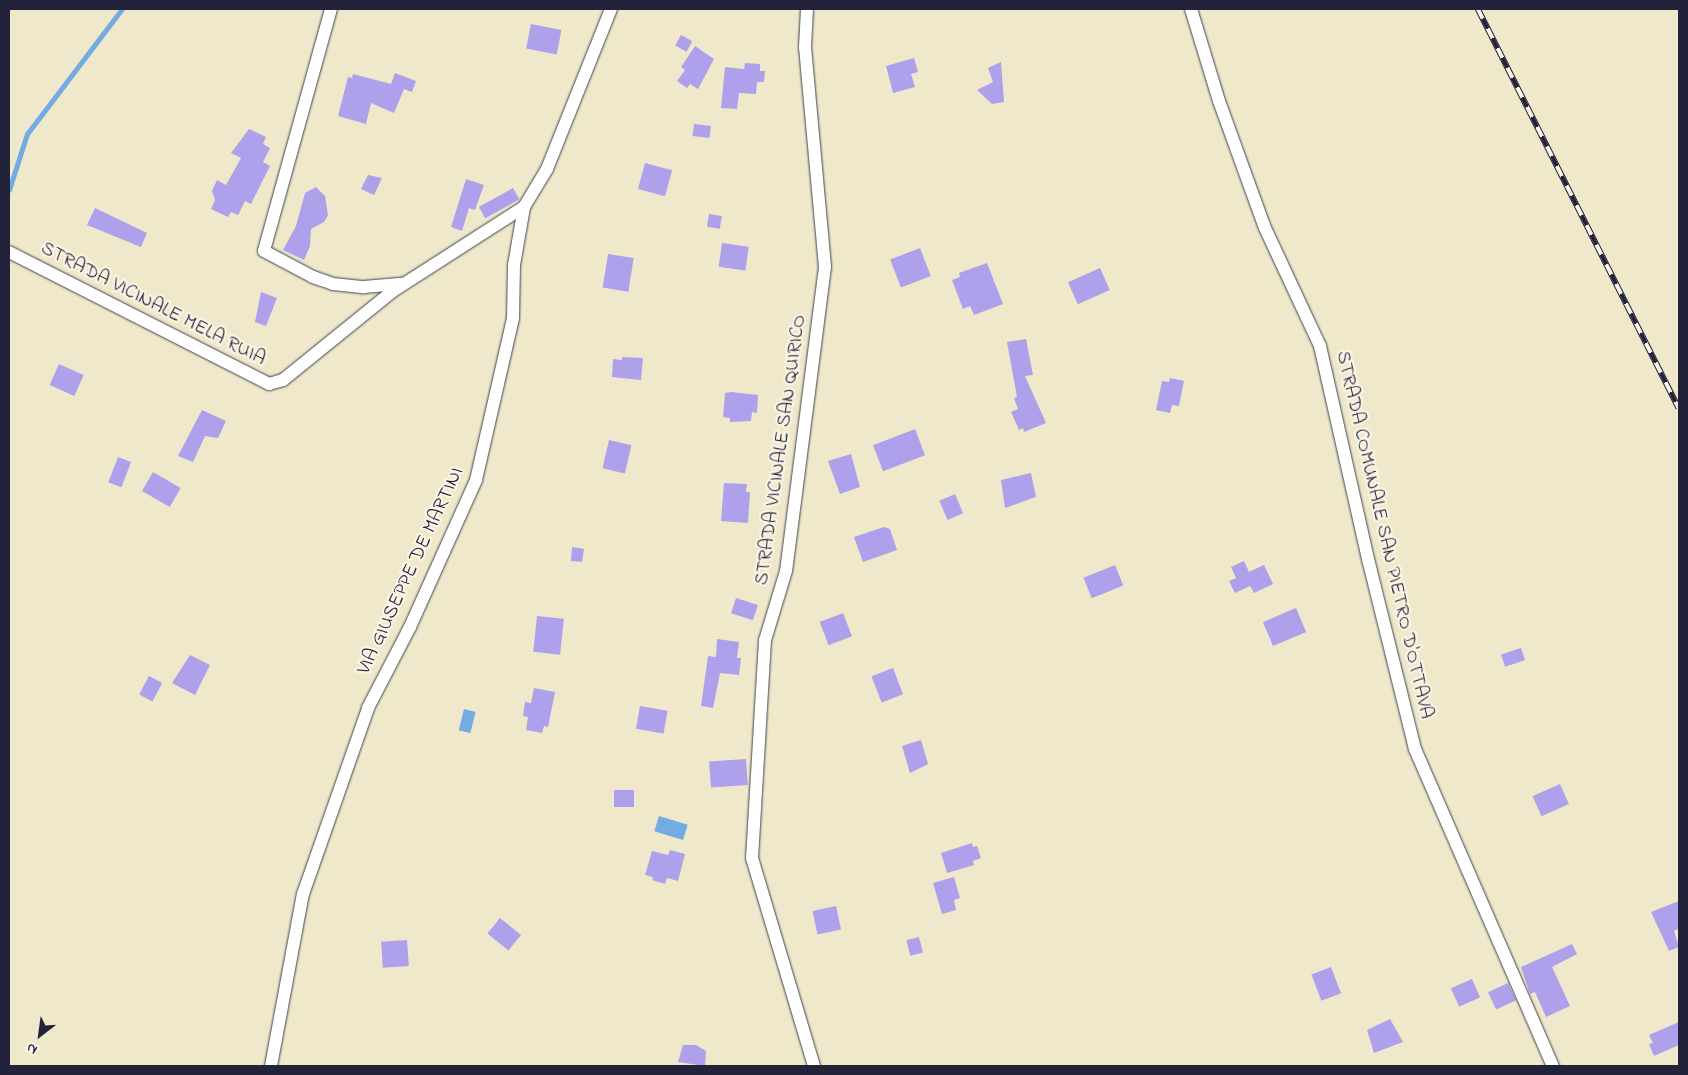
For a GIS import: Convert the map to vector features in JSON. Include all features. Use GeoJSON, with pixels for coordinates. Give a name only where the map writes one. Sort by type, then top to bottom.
{"type":"FeatureCollection","features":[{"type":"Feature","properties":{"kind":"street"},"geometry":{"type":"LineString","coordinates":[[331,9],[264,251],[313,277],[334,284],[364,286],[404,284]]}},
{"type":"Feature","properties":{"kind":"street","name":"VIA GIUSEPPE DE MARTINI"},"geometry":{"type":"LineString","coordinates":[[271,1066],[303,894],[363,722],[476,480],[513,318],[514,265],[524,207],[547,170],[611,9]]}},
{"type":"Feature","properties":{"kind":"street","name":"STRADA VICINALE SAN QUIRICO"},"geometry":{"type":"LineString","coordinates":[[807,9],[805,47],[825,267],[786,571],[766,640],[752,858],[814,1066]]}},
{"type":"Feature","properties":{"kind":"street","name":"STRADA COMUNALE SAN PIETRO D'OTTAVA"},"geometry":{"type":"LineString","coordinates":[[1191,9],[1219,101],[1265,228],[1320,346],[1369,563],[1416,749],[1553,1066]]}},
{"type":"Feature","properties":{"kind":"street","name":"STRADA VICINALE MELA RUIA"},"geometry":{"type":"LineString","coordinates":[[9,252],[269,384],[283,380],[404,284],[524,207]]}},
{"type":"Feature","properties":{"kind":"water"},"geometry":{"type":"Polygon","coordinates":[[[464,709],[476,712],[470,733],[459,730],[464,709]]]}},
{"type":"Feature","properties":{"kind":"water"},"geometry":{"type":"Polygon","coordinates":[[[659,816],[688,825],[683,840],[654,831],[659,816]]]}},
{"type":"Feature","properties":{"kind":"building"},"geometry":{"type":"Polygon","coordinates":[[[531,24],[561,30],[557,54],[526,49],[531,24]]]}},
{"type":"Feature","properties":{"kind":"building"},"geometry":{"type":"Polygon","coordinates":[[[681,35],[692,41],[687,52],[675,45],[681,35]]]}},
{"type":"Feature","properties":{"kind":"building"},"geometry":{"type":"Polygon","coordinates":[[[695,46],[714,59],[698,89],[690,84],[687,88],[677,81],[685,70],[681,67],[695,46]]]}},
{"type":"Feature","properties":{"kind":"building"},"geometry":{"type":"Polygon","coordinates":[[[914,58],[918,72],[911,74],[915,87],[893,93],[886,66],[914,58]]]}},
{"type":"Feature","properties":{"kind":"building"},"geometry":{"type":"Polygon","coordinates":[[[1001,62],[1004,102],[992,104],[977,90],[993,82],[988,68],[1001,62]]]}},
{"type":"Feature","properties":{"kind":"building"},"geometry":{"type":"Polygon","coordinates":[[[745,63],[760,64],[760,71],[765,71],[764,82],[757,82],[756,94],[739,93],[737,109],[721,108],[725,67],[744,69],[745,63]]]}},
{"type":"Feature","properties":{"kind":"building"},"geometry":{"type":"Polygon","coordinates":[[[395,73],[416,81],[412,92],[404,89],[394,113],[371,103],[366,124],[338,116],[348,77],[352,78],[353,74],[391,84],[395,73]]]}},
{"type":"Feature","properties":{"kind":"building"},"geometry":{"type":"Polygon","coordinates":[[[694,124],[711,126],[709,138],[693,136],[694,124]]]}},
{"type":"Feature","properties":{"kind":"building"},"geometry":{"type":"Polygon","coordinates":[[[249,129],[266,137],[263,144],[270,148],[263,162],[270,166],[251,204],[245,201],[238,215],[231,212],[228,217],[211,209],[215,200],[212,191],[217,180],[226,185],[241,158],[231,153],[249,129]]]}},
{"type":"Feature","properties":{"kind":"building"},"geometry":{"type":"Polygon","coordinates":[[[645,163],[672,170],[665,196],[638,189],[645,163]]]}},
{"type":"Feature","properties":{"kind":"building"},"geometry":{"type":"Polygon","coordinates":[[[368,175],[382,178],[374,195],[361,189],[368,175]]]}},
{"type":"Feature","properties":{"kind":"building"},"geometry":{"type":"Polygon","coordinates":[[[466,179],[484,185],[475,210],[469,208],[462,231],[451,227],[466,179]]]}},
{"type":"Feature","properties":{"kind":"building"},"geometry":{"type":"Polygon","coordinates":[[[316,187],[325,196],[328,215],[324,222],[311,229],[310,246],[304,260],[283,250],[296,226],[305,193],[316,187]]]}},
{"type":"Feature","properties":{"kind":"building"},"geometry":{"type":"Polygon","coordinates":[[[513,188],[519,199],[485,218],[479,207],[513,188]]]}},
{"type":"Feature","properties":{"kind":"building"},"geometry":{"type":"Polygon","coordinates":[[[95,208],[147,233],[141,247],[87,225],[95,208]]]}},
{"type":"Feature","properties":{"kind":"building"},"geometry":{"type":"Polygon","coordinates":[[[709,214],[722,216],[720,229],[707,227],[709,214]]]}},
{"type":"Feature","properties":{"kind":"building"},"geometry":{"type":"Polygon","coordinates":[[[722,243],[749,247],[745,271],[719,267],[722,243]]]}},
{"type":"Feature","properties":{"kind":"building"},"geometry":{"type":"Polygon","coordinates":[[[920,248],[931,276],[901,287],[890,259],[920,248]]]}},
{"type":"Feature","properties":{"kind":"building"},"geometry":{"type":"Polygon","coordinates":[[[608,254],[634,258],[628,292],[603,288],[608,254]]]}},
{"type":"Feature","properties":{"kind":"building"},"geometry":{"type":"Polygon","coordinates":[[[987,263],[1003,304],[974,315],[970,306],[963,309],[952,280],[960,277],[959,273],[987,263]]]}},
{"type":"Feature","properties":{"kind":"building"},"geometry":{"type":"Polygon","coordinates":[[[1100,268],[1110,290],[1078,304],[1068,282],[1100,268]]]}},
{"type":"Feature","properties":{"kind":"building"},"geometry":{"type":"Polygon","coordinates":[[[261,292],[277,298],[266,326],[255,322],[261,292]]]}},
{"type":"Feature","properties":{"kind":"building"},"geometry":{"type":"Polygon","coordinates":[[[1026,339],[1033,375],[1025,376],[1046,423],[1024,432],[1023,428],[1019,430],[1011,412],[1018,409],[1014,398],[1017,397],[1007,342],[1026,339]]]}},
{"type":"Feature","properties":{"kind":"building"},"geometry":{"type":"Polygon","coordinates":[[[622,357],[643,358],[641,380],[612,377],[613,359],[622,360],[622,357]]]}},
{"type":"Feature","properties":{"kind":"building"},"geometry":{"type":"Polygon","coordinates":[[[59,364],[84,375],[74,396],[50,385],[59,364]]]}},
{"type":"Feature","properties":{"kind":"building"},"geometry":{"type":"Polygon","coordinates":[[[1170,378],[1184,381],[1179,406],[1172,405],[1170,413],[1156,410],[1162,381],[1169,382],[1170,378]]]}},
{"type":"Feature","properties":{"kind":"building"},"geometry":{"type":"Polygon","coordinates":[[[725,393],[758,395],[757,413],[752,412],[751,421],[730,422],[730,418],[723,417],[725,393]]]}},
{"type":"Feature","properties":{"kind":"building"},"geometry":{"type":"Polygon","coordinates":[[[202,410],[226,421],[218,438],[205,436],[193,462],[178,456],[202,410]]]}},
{"type":"Feature","properties":{"kind":"building"},"geometry":{"type":"Polygon","coordinates":[[[915,429],[925,455],[883,471],[873,445],[915,429]]]}},
{"type":"Feature","properties":{"kind":"building"},"geometry":{"type":"Polygon","coordinates":[[[609,440],[631,445],[625,473],[602,468],[609,440]]]}},
{"type":"Feature","properties":{"kind":"building"},"geometry":{"type":"Polygon","coordinates":[[[851,454],[860,487],[840,494],[828,461],[851,454]]]}},
{"type":"Feature","properties":{"kind":"building"},"geometry":{"type":"Polygon","coordinates":[[[118,457],[131,462],[121,487],[108,482],[118,457]]]}},
{"type":"Feature","properties":{"kind":"building"},"geometry":{"type":"Polygon","coordinates":[[[153,472],[181,488],[170,507],[142,491],[153,472]]]}},
{"type":"Feature","properties":{"kind":"building"},"geometry":{"type":"Polygon","coordinates":[[[1031,473],[1036,497],[1005,508],[1001,480],[1031,473]]]}},
{"type":"Feature","properties":{"kind":"building"},"geometry":{"type":"Polygon","coordinates":[[[724,483],[747,484],[746,492],[750,492],[748,523],[721,521],[724,483]]]}},
{"type":"Feature","properties":{"kind":"building"},"geometry":{"type":"Polygon","coordinates":[[[955,494],[963,513],[948,520],[939,501],[955,494]]]}},
{"type":"Feature","properties":{"kind":"building"},"geometry":{"type":"Polygon","coordinates":[[[884,527],[890,529],[897,550],[863,562],[854,537],[884,527]]]}},
{"type":"Feature","properties":{"kind":"building"},"geometry":{"type":"Polygon","coordinates":[[[572,547],[584,549],[582,562],[571,561],[572,547]]]}},
{"type":"Feature","properties":{"kind":"building"},"geometry":{"type":"Polygon","coordinates":[[[1244,561],[1249,572],[1264,565],[1273,584],[1254,593],[1250,586],[1235,593],[1229,581],[1236,578],[1231,567],[1244,561]]]}},
{"type":"Feature","properties":{"kind":"building"},"geometry":{"type":"Polygon","coordinates":[[[1115,565],[1123,585],[1092,598],[1083,578],[1115,565]]]}},
{"type":"Feature","properties":{"kind":"building"},"geometry":{"type":"Polygon","coordinates":[[[736,598],[758,605],[753,620],[731,613],[736,598]]]}},
{"type":"Feature","properties":{"kind":"building"},"geometry":{"type":"Polygon","coordinates":[[[1296,608],[1306,632],[1273,646],[1263,622],[1296,608]]]}},
{"type":"Feature","properties":{"kind":"building"},"geometry":{"type":"Polygon","coordinates":[[[843,613],[852,636],[829,645],[820,622],[843,613]]]}},
{"type":"Feature","properties":{"kind":"building"},"geometry":{"type":"Polygon","coordinates":[[[537,616],[564,619],[560,655],[533,652],[537,616]]]}},
{"type":"Feature","properties":{"kind":"building"},"geometry":{"type":"Polygon","coordinates":[[[717,639],[739,642],[737,658],[741,658],[739,675],[720,673],[713,708],[701,706],[708,656],[716,657],[717,639]]]}},
{"type":"Feature","properties":{"kind":"building"},"geometry":{"type":"Polygon","coordinates":[[[1521,648],[1525,660],[1505,667],[1501,654],[1521,648]]]}},
{"type":"Feature","properties":{"kind":"building"},"geometry":{"type":"Polygon","coordinates":[[[190,655],[210,665],[195,695],[172,683],[190,655]]]}},
{"type":"Feature","properties":{"kind":"building"},"geometry":{"type":"Polygon","coordinates":[[[893,668],[903,694],[882,702],[872,676],[893,668]]]}},
{"type":"Feature","properties":{"kind":"building"},"geometry":{"type":"Polygon","coordinates":[[[149,676],[162,683],[152,702],[139,695],[149,676]]]}},
{"type":"Feature","properties":{"kind":"building"},"geometry":{"type":"Polygon","coordinates":[[[534,688],[555,692],[548,727],[544,726],[542,733],[526,730],[528,717],[523,716],[525,702],[531,703],[534,688]]]}},
{"type":"Feature","properties":{"kind":"building"},"geometry":{"type":"Polygon","coordinates":[[[640,706],[668,711],[664,734],[636,729],[640,706]]]}},
{"type":"Feature","properties":{"kind":"building"},"geometry":{"type":"Polygon","coordinates":[[[921,740],[928,764],[910,773],[902,746],[921,740]]]}},
{"type":"Feature","properties":{"kind":"building"},"geometry":{"type":"Polygon","coordinates":[[[746,759],[748,785],[711,788],[709,762],[746,759]]]}},
{"type":"Feature","properties":{"kind":"building"},"geometry":{"type":"Polygon","coordinates":[[[1560,784],[1569,804],[1542,816],[1533,796],[1560,784]]]}},
{"type":"Feature","properties":{"kind":"building"},"geometry":{"type":"Polygon","coordinates":[[[614,790],[634,790],[634,807],[614,807],[614,790]]]}},
{"type":"Feature","properties":{"kind":"building"},"geometry":{"type":"Polygon","coordinates":[[[972,843],[973,847],[977,846],[981,858],[973,861],[974,865],[947,873],[941,853],[972,843]]]}},
{"type":"Feature","properties":{"kind":"building"},"geometry":{"type":"Polygon","coordinates":[[[670,850],[685,854],[678,881],[667,878],[665,884],[652,880],[653,877],[645,875],[652,851],[668,855],[670,850]]]}},
{"type":"Feature","properties":{"kind":"building"},"geometry":{"type":"Polygon","coordinates":[[[954,877],[960,898],[954,900],[956,910],[942,914],[933,883],[954,877]]]}},
{"type":"Feature","properties":{"kind":"building"},"geometry":{"type":"Polygon","coordinates":[[[1679,901],[1679,928],[1674,931],[1679,947],[1669,951],[1651,912],[1679,901]]]}},
{"type":"Feature","properties":{"kind":"building"},"geometry":{"type":"Polygon","coordinates":[[[836,906],[841,929],[818,934],[813,911],[836,906]]]}},
{"type":"Feature","properties":{"kind":"building"},"geometry":{"type":"Polygon","coordinates":[[[500,918],[521,935],[508,951],[487,934],[500,918]]]}},
{"type":"Feature","properties":{"kind":"building"},"geometry":{"type":"Polygon","coordinates":[[[919,937],[923,953],[910,956],[906,940],[919,937]]]}},
{"type":"Feature","properties":{"kind":"building"},"geometry":{"type":"Polygon","coordinates":[[[407,940],[409,966],[383,968],[381,942],[407,940]]]}},
{"type":"Feature","properties":{"kind":"building"},"geometry":{"type":"Polygon","coordinates":[[[1572,944],[1577,954],[1552,967],[1570,1006],[1546,1017],[1535,992],[1530,994],[1521,967],[1572,944]]]}},
{"type":"Feature","properties":{"kind":"building"},"geometry":{"type":"Polygon","coordinates":[[[1331,967],[1341,993],[1321,1001],[1311,975],[1331,967]]]}},
{"type":"Feature","properties":{"kind":"building"},"geometry":{"type":"Polygon","coordinates":[[[1472,979],[1480,997],[1459,1007],[1451,988],[1472,979]]]}},
{"type":"Feature","properties":{"kind":"building"},"geometry":{"type":"Polygon","coordinates":[[[1508,983],[1516,1000],[1496,1010],[1488,992],[1508,983]]]}},
{"type":"Feature","properties":{"kind":"building"},"geometry":{"type":"Polygon","coordinates":[[[1390,1019],[1403,1042],[1374,1053],[1367,1030],[1390,1019]]]}},
{"type":"Feature","properties":{"kind":"building"},"geometry":{"type":"Polygon","coordinates":[[[1679,1022],[1679,1045],[1654,1056],[1649,1044],[1653,1043],[1649,1035],[1679,1022]]]}},
{"type":"Feature","properties":{"kind":"building"},"geometry":{"type":"Polygon","coordinates":[[[683,1045],[696,1045],[706,1051],[705,1066],[678,1062],[683,1045]]]}},
{"type":"Feature","properties":{"kind":"waterway"},"geometry":{"type":"LineString","coordinates":[[9,190],[27,134],[122,9]]}},
{"type":"Feature","properties":{"kind":"railway"},"geometry":{"type":"LineString","coordinates":[[1478,9],[1679,408]]}}]}
